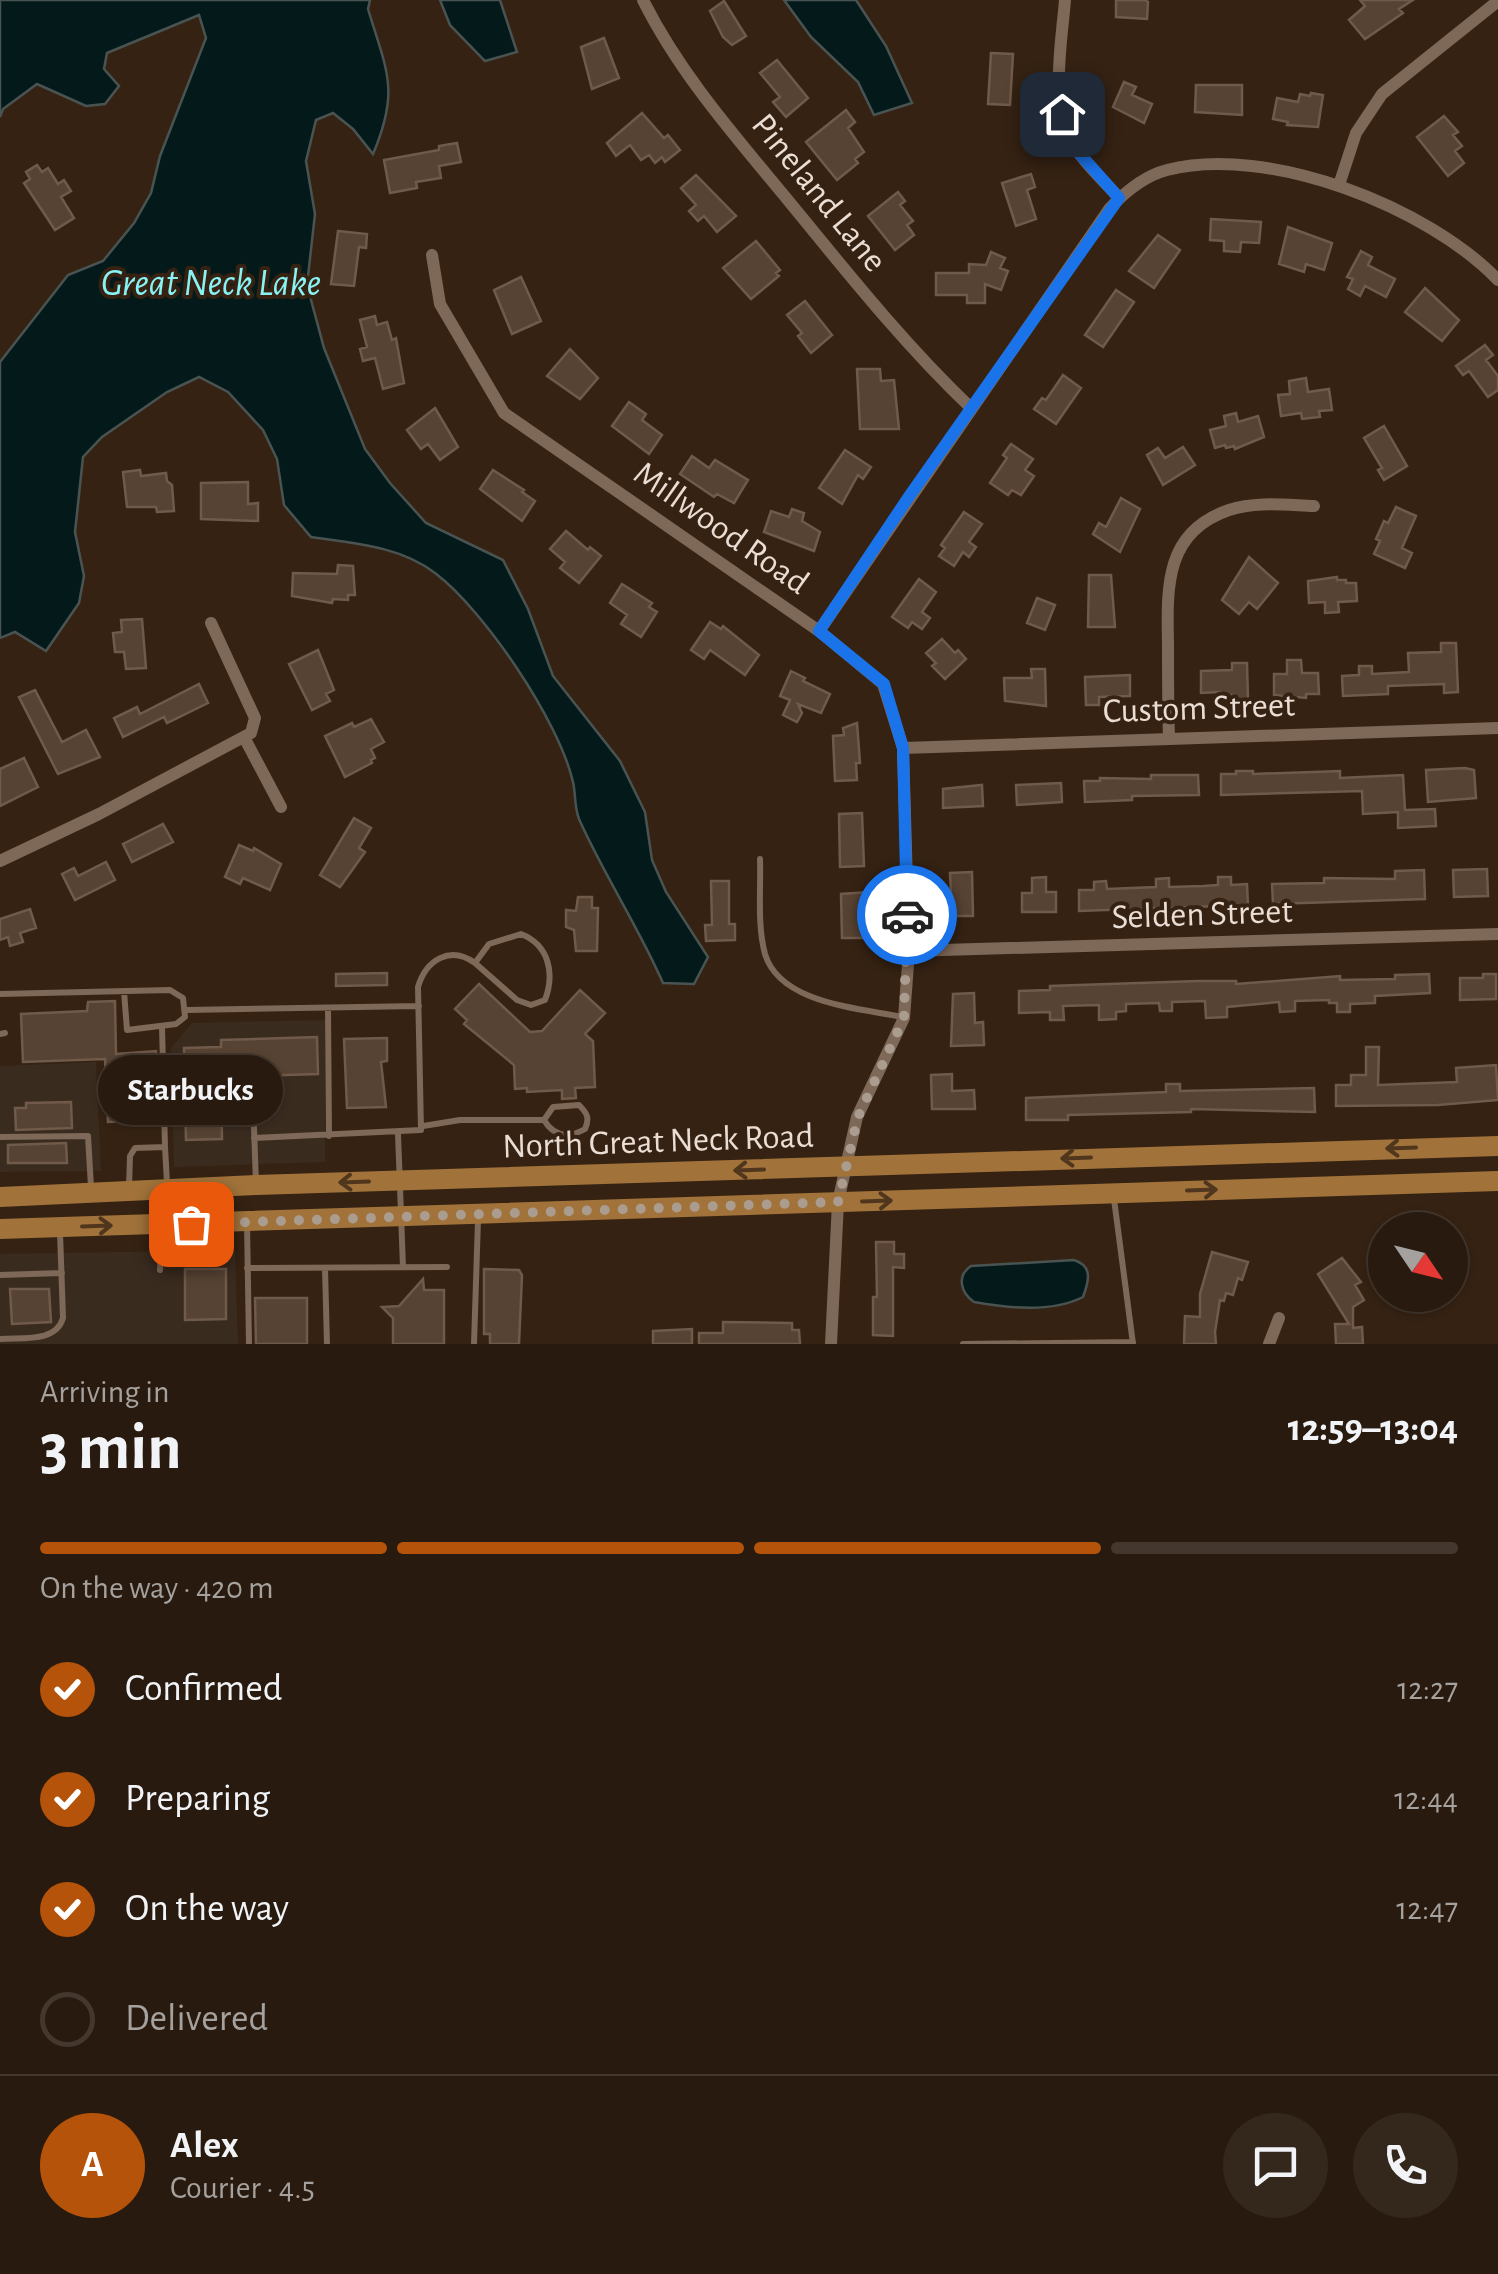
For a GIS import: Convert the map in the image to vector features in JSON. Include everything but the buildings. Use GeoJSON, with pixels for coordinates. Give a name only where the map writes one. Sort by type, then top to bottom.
{"type":"FeatureCollection","features":[{"type":"Feature","properties":{"kind":"main road","name":"North Great Neck Road"},"geometry":{"type":"LineString","coordinates":[[0,1197],[400,1180],[1498,1146]]}},
{"type":"Feature","properties":{"kind":"main road","name":"North Great Neck Road"},"geometry":{"type":"LineString","coordinates":[[0,1229],[1498,1181]]}},
{"type":"Feature","properties":{"kind":"street","name":"Pineland Lane"},"geometry":{"type":"LineString","coordinates":[[643,0],[680,66],[718,115],[894,329],[971,408]]}},
{"type":"Feature","properties":{"kind":"street"},"geometry":{"type":"LineString","coordinates":[[1064,0],[1059,80],[1062,114],[1079,153],[1119,198]]}},
{"type":"Feature","properties":{"kind":"street"},"geometry":{"type":"LineString","coordinates":[[1339,185],[1356,133],[1382,94],[1498,1]]}},
{"type":"Feature","properties":{"kind":"street"},"geometry":{"type":"LineString","coordinates":[[819,631],[1119,198],[1155,175],[1194,166],[1262,169],[1339,185],[1386,205],[1455,244],[1498,280]]}},
{"type":"Feature","properties":{"kind":"street","name":"Millwood Road"},"geometry":{"type":"LineString","coordinates":[[432,256],[440,304],[504,413],[819,631],[884,684],[903,748],[908,951],[904,1018],[858,1117],[838,1202],[830,1344]]}},
{"type":"Feature","properties":{"kind":"street"},"geometry":{"type":"LineString","coordinates":[[1168,738],[1167,597],[1177,554],[1199,526],[1232,509],[1252,505],[1314,506]]}},
{"type":"Feature","properties":{"kind":"street"},"geometry":{"type":"LineString","coordinates":[[0,861],[251,733],[254,718],[211,623]]}},
{"type":"Feature","properties":{"kind":"street","name":"Custom Street"},"geometry":{"type":"LineString","coordinates":[[903,748],[1498,728]]}},
{"type":"Feature","properties":{"kind":"street"},"geometry":{"type":"LineString","coordinates":[[245,739],[281,807]]}},
{"type":"Feature","properties":{"kind":"street","name":"Selden Street"},"geometry":{"type":"LineString","coordinates":[[908,951],[1498,934]]}},
{"type":"Feature","properties":{"kind":"street"},"geometry":{"type":"LineString","coordinates":[[1269,1344],[1279,1318]]}},
{"type":"Feature","properties":{"kind":"lane"},"geometry":{"type":"LineString","coordinates":[[760,859],[762,940],[772,969],[818,998],[904,1018]]}},
{"type":"Feature","properties":{"kind":"lane"},"geometry":{"type":"LineString","coordinates":[[424,1126],[418,1006],[421,976],[434,960],[459,954],[523,1004],[544,1000],[550,968],[540,945],[532,938],[521,934],[500,938],[475,963]]}},
{"type":"Feature","properties":{"kind":"lane"},"geometry":{"type":"LineString","coordinates":[[0,994],[124,991],[170,990],[183,998],[187,1010],[182,1022],[126,1030],[124,991]]}},
{"type":"Feature","properties":{"kind":"lane"},"geometry":{"type":"LineString","coordinates":[[187,1010],[418,1006]]}},
{"type":"Feature","properties":{"kind":"lane"},"geometry":{"type":"LineString","coordinates":[[328,1008],[329,1136]]}},
{"type":"Feature","properties":{"kind":"lane"},"geometry":{"type":"LineString","coordinates":[[162,1026],[168,1189]]}},
{"type":"Feature","properties":{"kind":"lane"},"geometry":{"type":"LineString","coordinates":[[252,1099],[256,1185]]}},
{"type":"Feature","properties":{"kind":"lane"},"geometry":{"type":"LineString","coordinates":[[579,1105],[587,1114],[588,1123],[577,1134],[560,1135],[552,1132],[544,1120],[553,1106],[579,1105]]}},
{"type":"Feature","properties":{"kind":"lane"},"geometry":{"type":"LineString","coordinates":[[254,1138],[417,1133],[424,1126],[460,1120],[544,1120]]}},
{"type":"Feature","properties":{"kind":"lane"},"geometry":{"type":"LineString","coordinates":[[398,1134],[403,1267]]}},
{"type":"Feature","properties":{"kind":"lane"},"geometry":{"type":"LineString","coordinates":[[0,1137],[88,1136],[91,1193]]}},
{"type":"Feature","properties":{"kind":"lane"},"geometry":{"type":"LineString","coordinates":[[129,1191],[130,1156],[135,1148],[166,1147]]}},
{"type":"Feature","properties":{"kind":"lane"},"geometry":{"type":"LineString","coordinates":[[964,1344],[1133,1343],[1113,1193]]}},
{"type":"Feature","properties":{"kind":"lane"},"geometry":{"type":"LineString","coordinates":[[474,1344],[478,1213]]}},
{"type":"Feature","properties":{"kind":"lane"},"geometry":{"type":"LineString","coordinates":[[246,1222],[249,1344]]}},
{"type":"Feature","properties":{"kind":"lane"},"geometry":{"type":"LineString","coordinates":[[160,1270],[163,1224]]}},
{"type":"Feature","properties":{"kind":"lane"},"geometry":{"type":"LineString","coordinates":[[0,1339],[52,1334],[60,1327],[60,1227]]}},
{"type":"Feature","properties":{"kind":"lane"},"geometry":{"type":"LineString","coordinates":[[248,1268],[447,1267]]}},
{"type":"Feature","properties":{"kind":"lane"},"geometry":{"type":"LineString","coordinates":[[325,1268],[327,1344]]}},
{"type":"Feature","properties":{"kind":"lane"},"geometry":{"type":"LineString","coordinates":[[0,1275],[62,1273]]}},
{"type":"Feature","properties":{"kind":"shaded area"},"geometry":{"type":"Polygon","coordinates":[[[325,1020],[325,1162],[174,1167],[171,1048],[192,1023],[325,1020]]]}},
{"type":"Feature","properties":{"kind":"shaded area"},"geometry":{"type":"Polygon","coordinates":[[[96,1062],[101,1171],[0,1172],[0,1066],[96,1062]]]}},
{"type":"Feature","properties":{"kind":"shaded area"},"geometry":{"type":"Polygon","coordinates":[[[235,1250],[238,1344],[0,1344],[0,1254],[235,1250]]]}},
{"type":"Feature","properties":{"kind":"water","name":"Great Neck Lake"},"geometry":{"type":"Polygon","coordinates":[[[0,0],[370,0],[368,9],[388,81],[386,113],[373,154],[353,129],[333,113],[316,120],[306,161],[315,214],[307,285],[324,348],[365,449],[426,523],[503,560],[528,609],[553,676],[620,761],[645,812],[652,860],[666,892],[708,957],[694,984],[663,983],[579,819],[573,782],[552,729],[497,639],[454,590],[421,564],[376,547],[311,537],[284,505],[277,459],[263,430],[228,392],[199,377],[167,392],[102,437],[83,457],[75,532],[84,576],[79,603],[46,651],[15,632],[0,638],[0,362],[68,275],[103,261],[134,223],[151,193],[160,156],[206,38],[199,15],[107,53],[104,69],[119,86],[105,104],[86,106],[37,84],[3,109],[0,117],[0,0]]]}},
{"type":"Feature","properties":{"kind":"water"},"geometry":{"type":"Polygon","coordinates":[[[440,0],[500,0],[517,52],[485,61],[450,25],[440,0]]]}},
{"type":"Feature","properties":{"kind":"water"},"geometry":{"type":"Polygon","coordinates":[[[784,0],[856,0],[886,46],[912,103],[874,115],[858,82],[811,37],[784,0]]]}},
{"type":"Feature","properties":{"kind":"water"},"geometry":{"type":"Polygon","coordinates":[[[1074,1260],[1087,1270],[1083,1297],[1057,1305],[1015,1307],[974,1302],[962,1284],[963,1275],[971,1266],[1074,1260]]]}},
{"type":"Feature","properties":{"kind":"way so far"},"geometry":{"type":"LineString","coordinates":[[191,1224],[838,1202],[858,1117],[904,1018],[907,915]]}},
{"type":"Feature","properties":{"kind":"place","name":"Starbucks"},"geometry":{"type":"Point","coordinates":[191,1224]}},
{"type":"Feature","properties":{"kind":"route"},"geometry":{"type":"LineString","coordinates":[[907,915],[903,748],[884,684],[819,631],[1119,198],[1079,153],[1062,114]]}}]}
